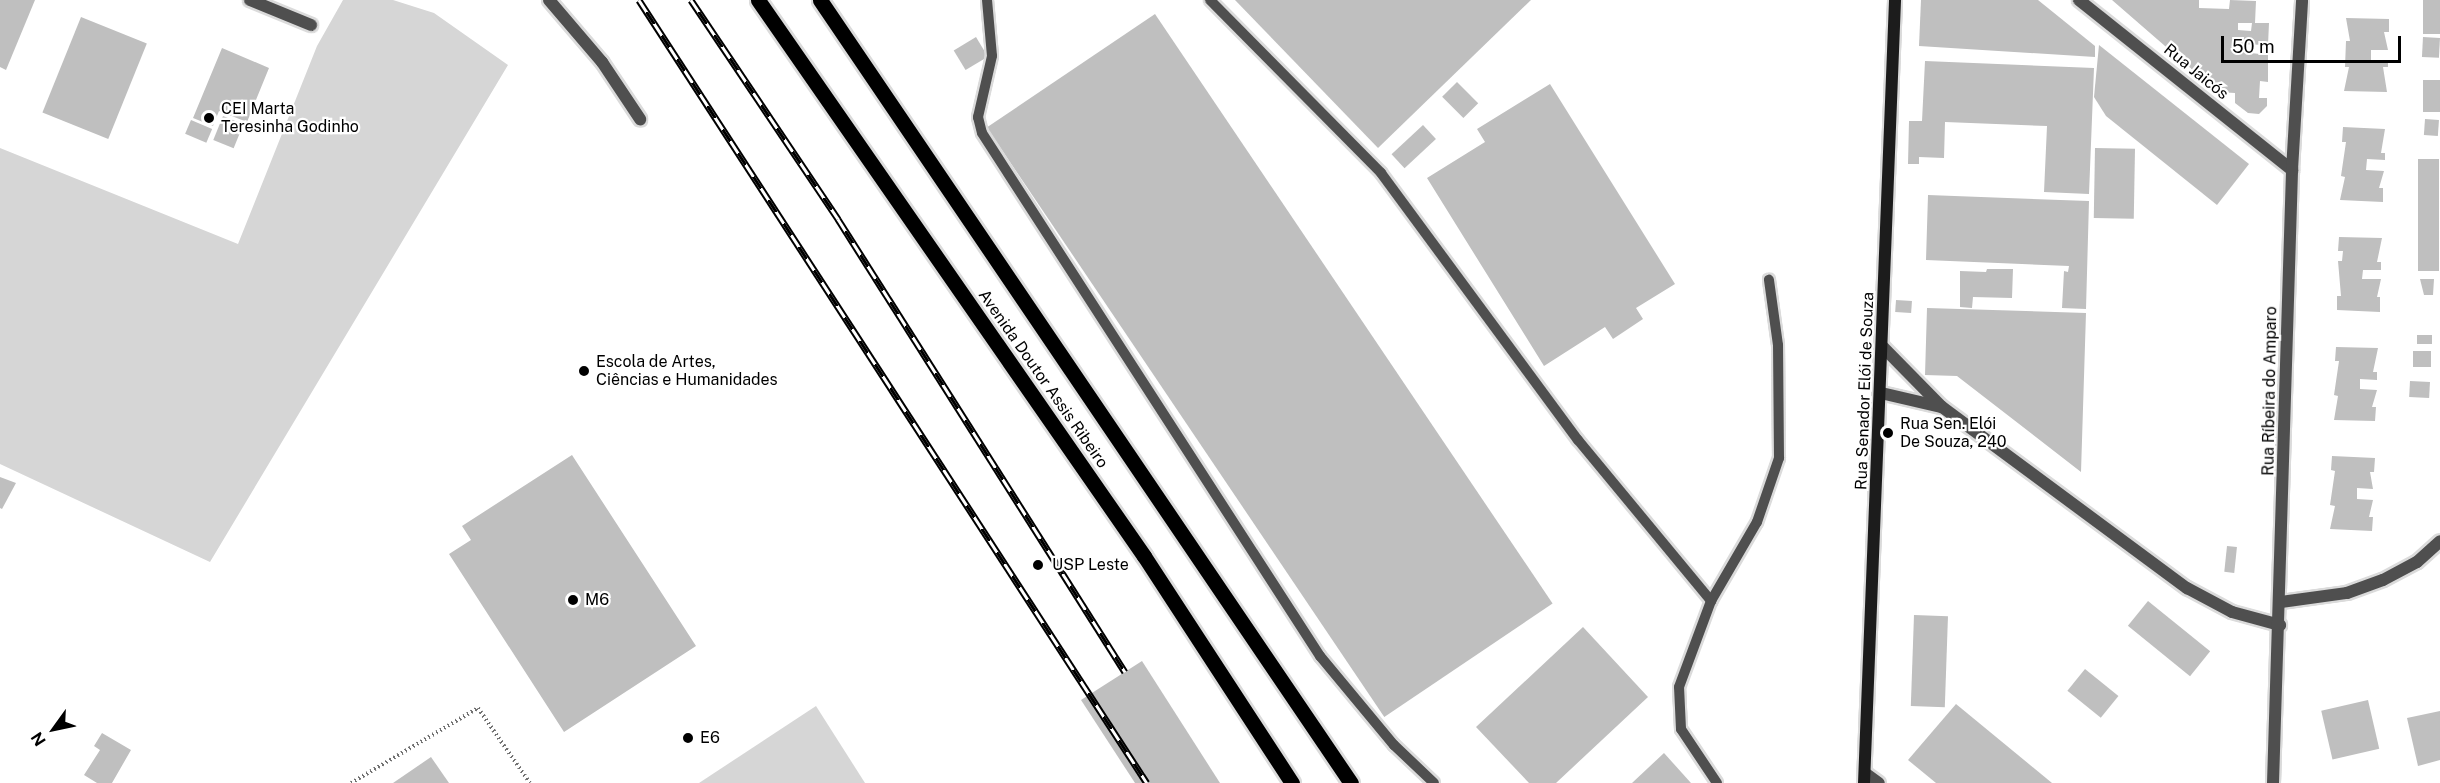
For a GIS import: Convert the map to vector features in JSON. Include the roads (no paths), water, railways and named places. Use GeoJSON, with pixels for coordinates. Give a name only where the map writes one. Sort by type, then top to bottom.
{"type":"FeatureCollection","features":[{"type":"Feature","properties":{"kind":"main road","name":"Avenida Doutor Assis Ribeiro"},"geometry":{"type":"LineString","coordinates":[[758,0],[1144,556],[1292,783]]}},
{"type":"Feature","properties":{"kind":"main road","name":"Avenida Doutor Assis Ribeiro"},"geometry":{"type":"LineString","coordinates":[[820,0],[1351,783]]}},
{"type":"Feature","properties":{"kind":"main road","name":"Rua Senador Elói de Souza"},"geometry":{"type":"LineString","coordinates":[[1864,778],[1883,347],[1895,0]]}},
{"type":"Feature","properties":{"kind":"street"},"geometry":{"type":"LineString","coordinates":[[250,0],[311,25]]}},
{"type":"Feature","properties":{"kind":"street"},"geometry":{"type":"LineString","coordinates":[[549,0],[602,62],[640,119]]}},
{"type":"Feature","properties":{"kind":"street","name":"Rua Jaicós"},"geometry":{"type":"LineString","coordinates":[[2079,0],[2094,6],[2292,170]]}},
{"type":"Feature","properties":{"kind":"street","name":"Rua Ríbeira do Amparo"},"geometry":{"type":"LineString","coordinates":[[2274,783],[2292,170],[2302,0]]}},
{"type":"Feature","properties":{"kind":"street"},"geometry":{"type":"LineString","coordinates":[[1883,347],[1942,407],[2187,588],[2232,612],[2280,625]]}},
{"type":"Feature","properties":{"kind":"street"},"geometry":{"type":"LineString","coordinates":[[1881,393],[1942,407]]}},
{"type":"Feature","properties":{"kind":"street"},"geometry":{"type":"LineString","coordinates":[[2281,602],[2347,592],[2383,580],[2417,562],[2440,540]]}},
{"type":"Feature","properties":{"kind":"street"},"geometry":{"type":"LineString","coordinates":[[1864,778],[1879,783]]}},
{"type":"Feature","properties":{"kind":"lane"},"geometry":{"type":"LineString","coordinates":[[987,0],[992,56],[978,117],[982,133],[1320,656],[1387,737],[1434,783]]}},
{"type":"Feature","properties":{"kind":"lane"},"geometry":{"type":"LineString","coordinates":[[1210,0],[1381,173],[1578,440],[1711,601]]}},
{"type":"Feature","properties":{"kind":"lane"},"geometry":{"type":"LineString","coordinates":[[1717,783],[1690,749],[1677,710],[1679,687],[1711,601],[1757,522],[1779,458],[1778,345],[1769,280]]}},
{"type":"Feature","properties":{"kind":"railway"},"geometry":{"type":"LineString","coordinates":[[639,0],[1147,783]]}},
{"type":"Feature","properties":{"kind":"railway"},"geometry":{"type":"LineString","coordinates":[[691,0],[838,219],[1125,672]]}},
{"type":"Feature","properties":{"kind":"place","name":"CEI Marta Teresinha Godinho"},"geometry":{"type":"Point","coordinates":[209,118]}},
{"type":"Feature","properties":{"kind":"place","name":"Escola de Artes, Ciências e Humanidades"},"geometry":{"type":"Point","coordinates":[584,371]}},
{"type":"Feature","properties":{"kind":"place","name":"Rua Sen. Elói De Souza, 240"},"geometry":{"type":"Point","coordinates":[1888,433]}},
{"type":"Feature","properties":{"kind":"place","name":"USP Leste"},"geometry":{"type":"Point","coordinates":[1038,565]}},
{"type":"Feature","properties":{"kind":"place","name":"M6"},"geometry":{"type":"Point","coordinates":[573,600]}},
{"type":"Feature","properties":{"kind":"place","name":"E6"},"geometry":{"type":"Point","coordinates":[688,738]}}]}
